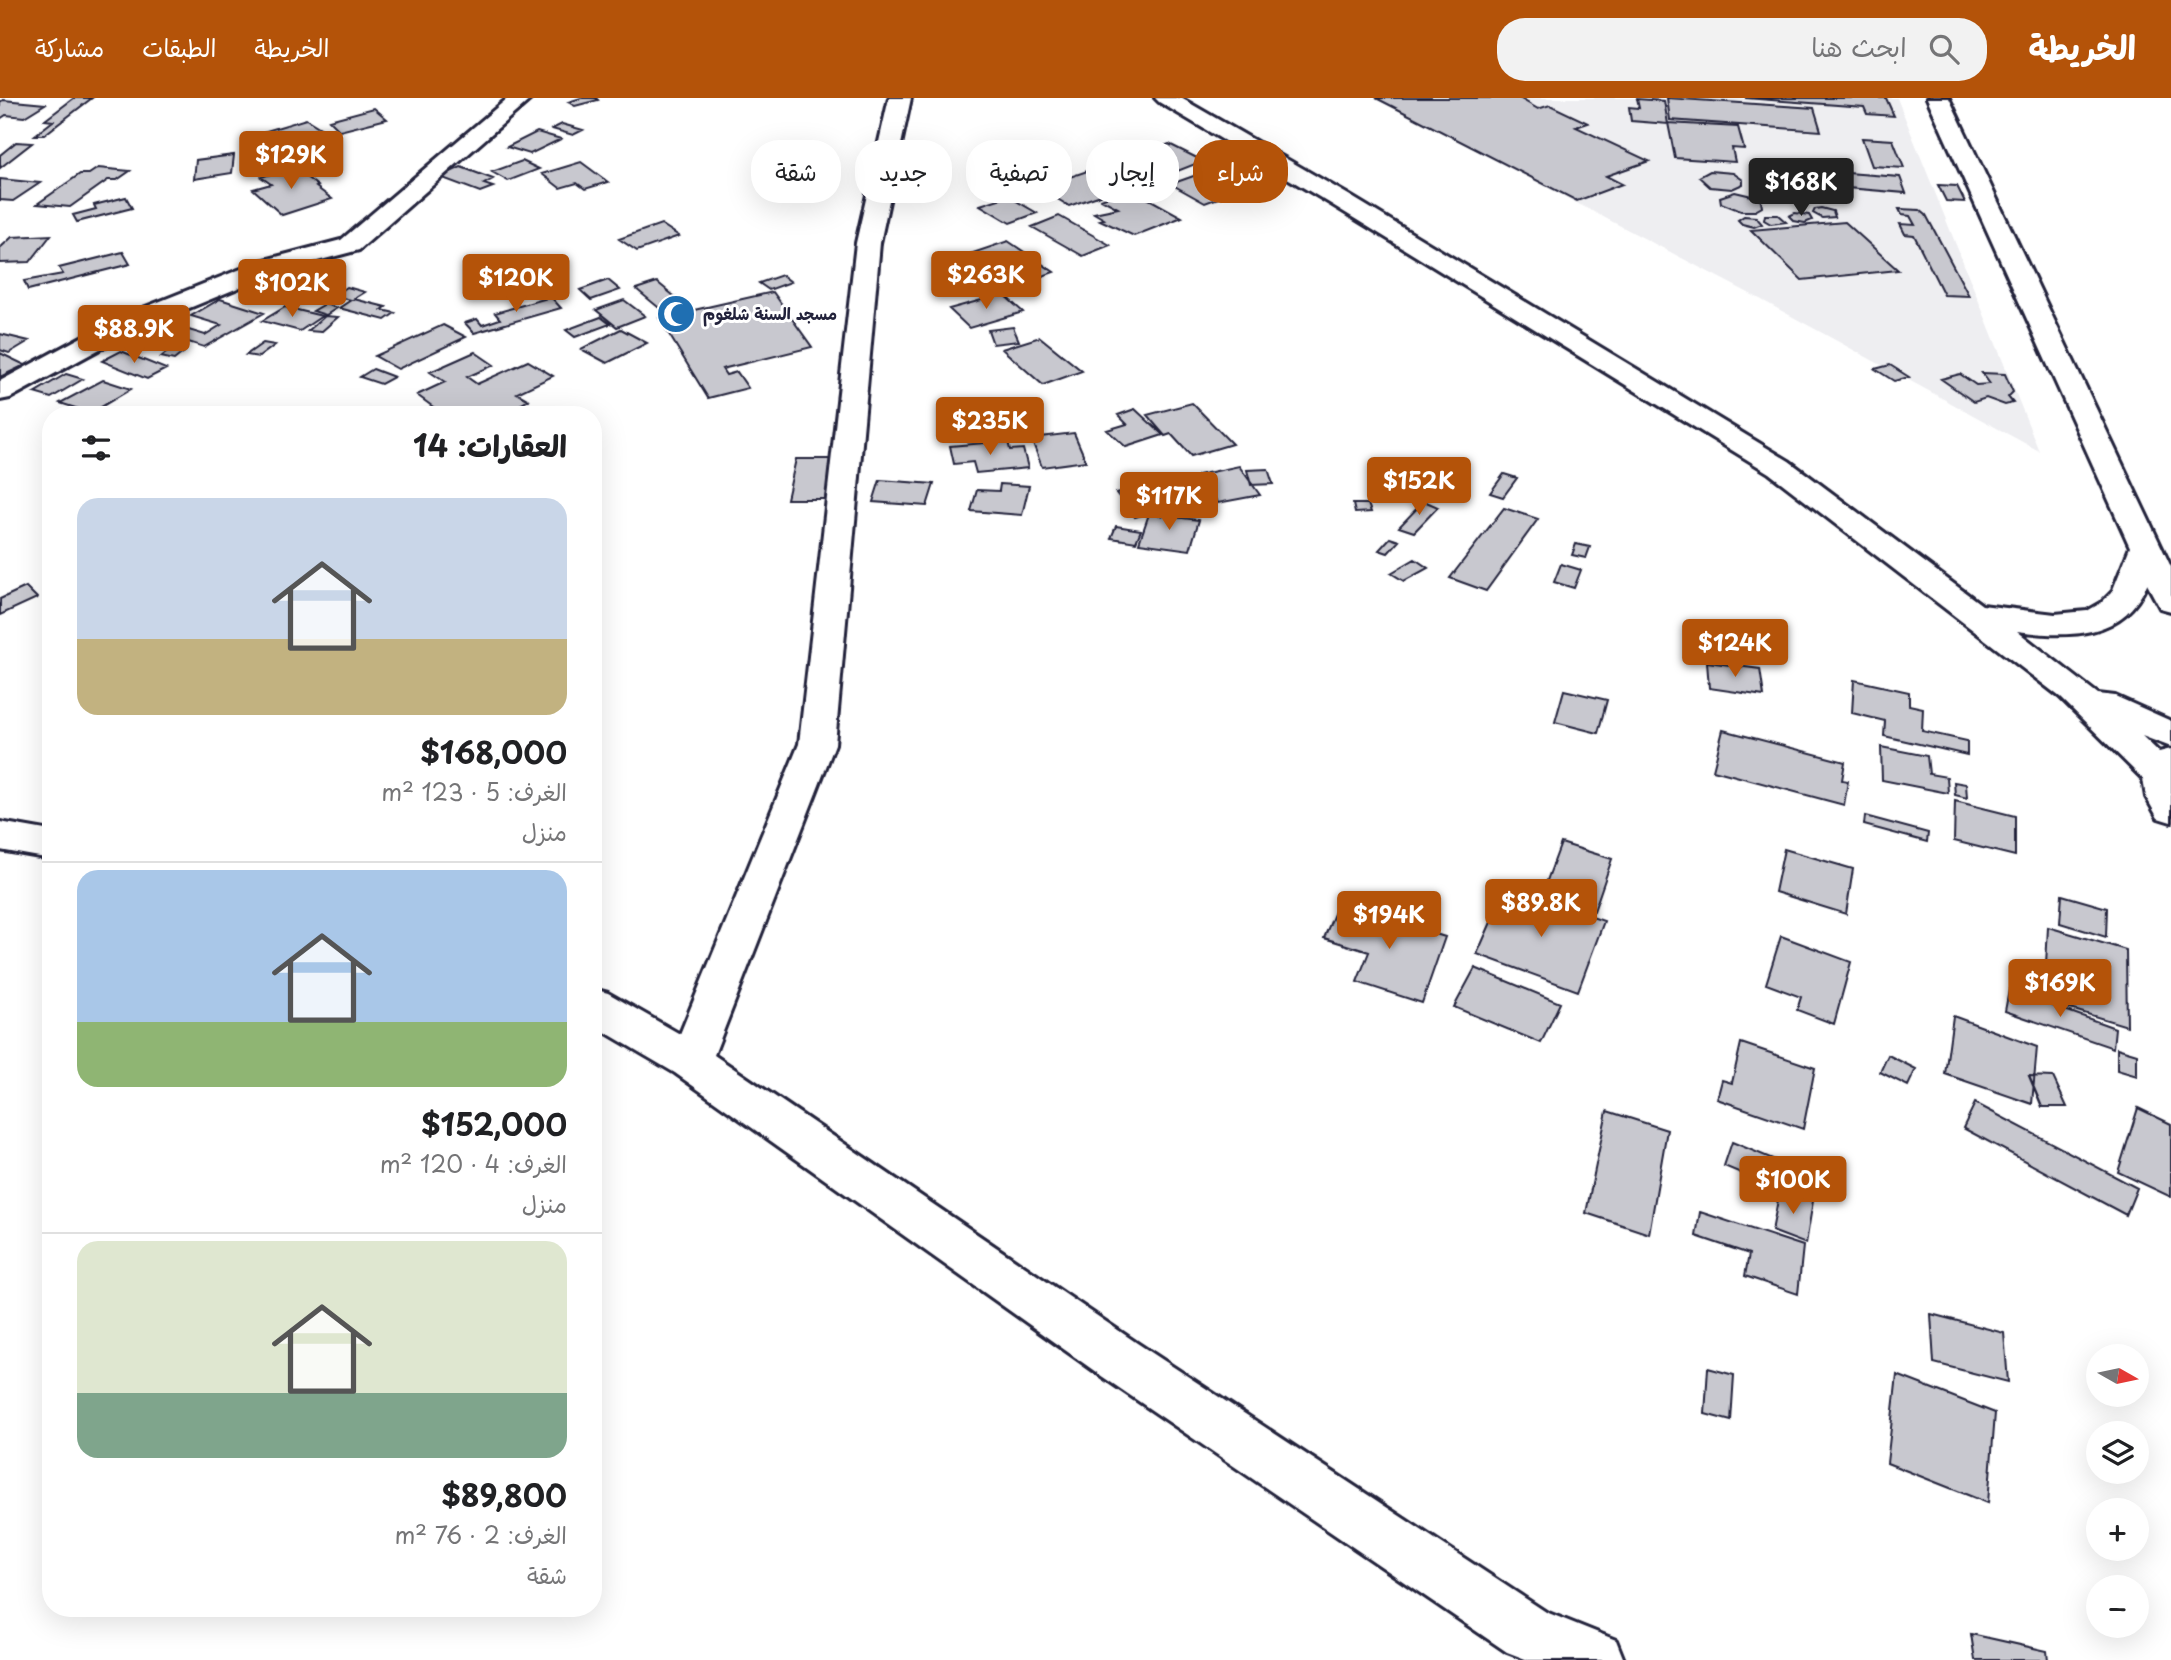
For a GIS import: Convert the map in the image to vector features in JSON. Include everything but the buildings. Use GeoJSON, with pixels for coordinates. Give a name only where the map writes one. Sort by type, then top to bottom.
{"type":"FeatureCollection","features":[{"type":"Feature","properties":{"kind":"main road"},"geometry":{"type":"LineString","coordinates":[[0,392],[122,326],[270,266],[350,245],[521,98]]}},
{"type":"Feature","properties":{"kind":"main road"},"geometry":{"type":"LineString","coordinates":[[690,1061],[817,744],[868,243],[900,98]]}},
{"type":"Feature","properties":{"kind":"main road"},"geometry":{"type":"LineString","coordinates":[[1166,98],[1339,199],[1779,467],[2073,689],[2168,782]]}},
{"type":"Feature","properties":{"kind":"main road"},"geometry":{"type":"LineString","coordinates":[[1938,98],[2171,601]]}},
{"type":"Feature","properties":{"kind":"main road"},"geometry":{"type":"LineString","coordinates":[[1969,613],[2055,624],[2083,623],[2108,613],[2124,599],[2146,547]]}},
{"type":"Feature","properties":{"kind":"main road"},"geometry":{"type":"LineString","coordinates":[[2073,689],[2171,735]]}},
{"type":"Feature","properties":{"kind":"main road"},"geometry":{"type":"LineString","coordinates":[[0,836],[42,843]]}},
{"type":"Feature","properties":{"kind":"main road"},"geometry":{"type":"LineString","coordinates":[[602,1010],[690,1061],[1120,1360],[1527,1632],[1596,1660]]}},
{"type":"Feature","properties":{"kind":"shaded area"},"geometry":{"type":"Polygon","coordinates":[[[1376,98],[1897,98],[2039,451],[1760,299],[1376,98]]]}},
{"type":"Feature","properties":{"kind":"place","name":"مسجد السنة شلغوم"},"geometry":{"type":"Point","coordinates":[676,314]}}]}
